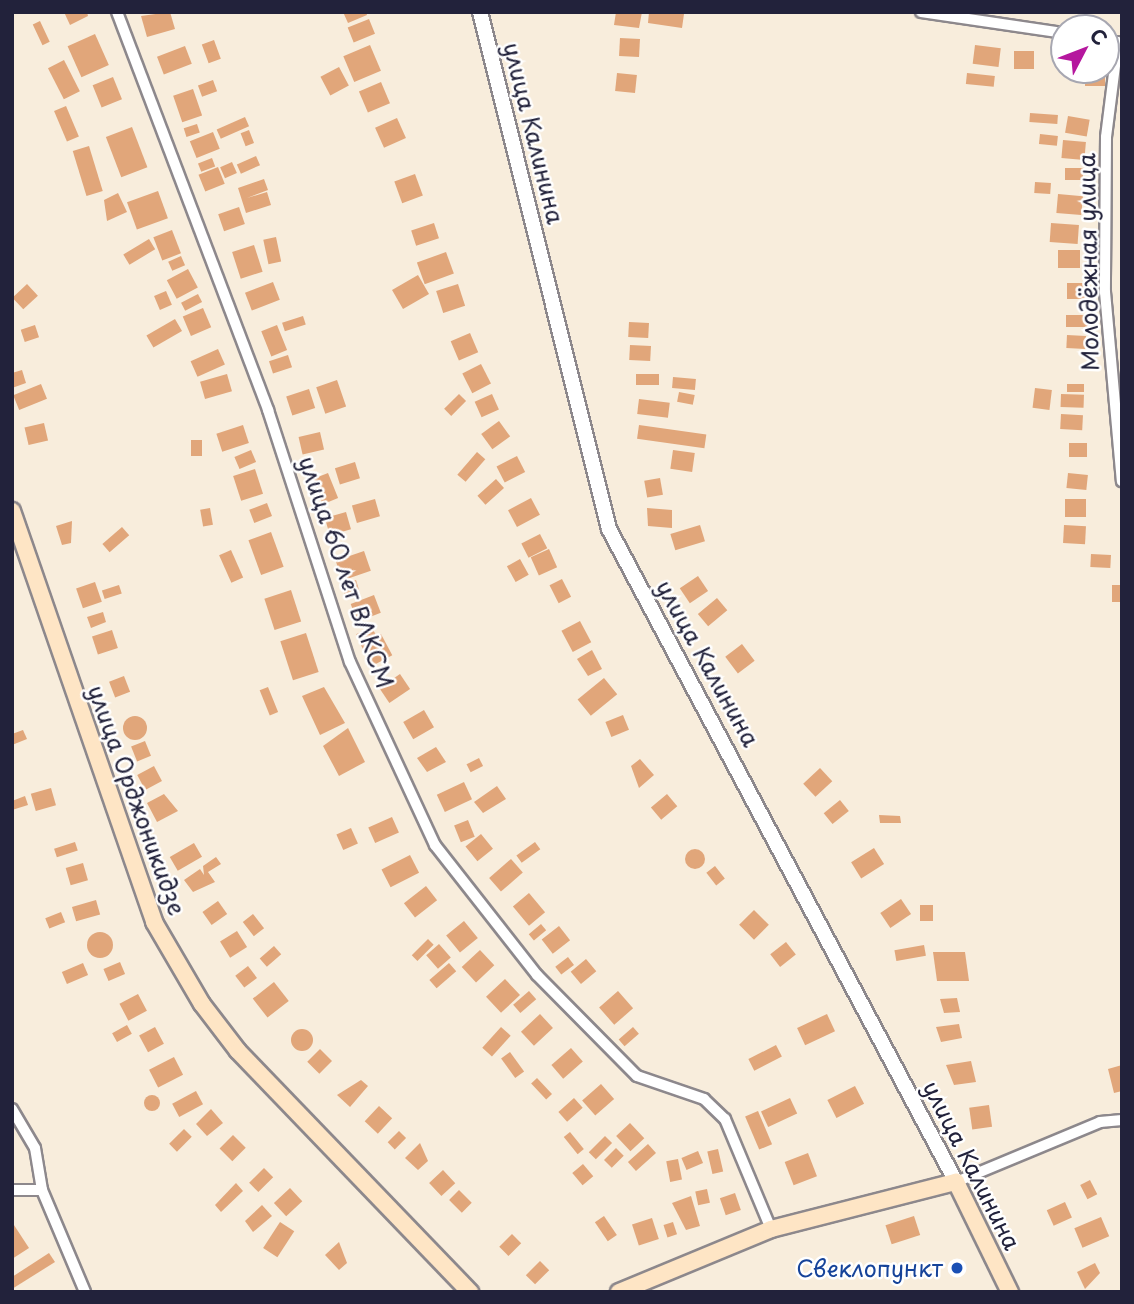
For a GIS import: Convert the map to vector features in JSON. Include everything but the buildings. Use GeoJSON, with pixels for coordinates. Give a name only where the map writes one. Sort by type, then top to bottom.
{"type":"FeatureCollection","features":[{"type":"Feature","properties":{"kind":"main road","name":"улица Орджоникидзе"},"geometry":{"type":"LineString","coordinates":[[12,511],[154,922],[202,1004],[238,1051],[470,1292]]}},
{"type":"Feature","properties":{"kind":"main road"},"geometry":{"type":"LineString","coordinates":[[619,1292],[659,1278],[771,1230],[956,1182]]}},
{"type":"Feature","properties":{"kind":"main road","name":"улица Калинина"},"geometry":{"type":"LineString","coordinates":[[956,1182],[1010,1292]]}},
{"type":"Feature","properties":{"kind":"street","name":"улица 60 лет ВЛКСМ"},"geometry":{"type":"LineString","coordinates":[[117,12],[268,410],[349,662],[435,845],[537,975],[637,1076],[704,1099],[725,1119],[771,1230]]}},
{"type":"Feature","properties":{"kind":"street","name":"улица Калинина"},"geometry":{"type":"LineString","coordinates":[[480,12],[609,529],[956,1182]]}},
{"type":"Feature","properties":{"kind":"street"},"geometry":{"type":"LineString","coordinates":[[921,12],[1050,31]]}},
{"type":"Feature","properties":{"kind":"street","name":"Молодёжная улица"},"geometry":{"type":"LineString","coordinates":[[1114,84],[1106,137],[1105,292],[1122,481]]}},
{"type":"Feature","properties":{"kind":"street"},"geometry":{"type":"LineString","coordinates":[[12,1109],[35,1148],[42,1190],[85,1292]]}},
{"type":"Feature","properties":{"kind":"street"},"geometry":{"type":"LineString","coordinates":[[956,1182],[1100,1122],[1122,1120]]}},
{"type":"Feature","properties":{"kind":"street"},"geometry":{"type":"LineString","coordinates":[[12,1190],[42,1190]]}},
{"type":"Feature","properties":{"kind":"street"},"geometry":{"type":"LineString","coordinates":[[640,1292],[659,1278]]}},
{"type":"Feature","properties":{"kind":"place","name":"Свеклопункт"},"geometry":{"type":"Point","coordinates":[957,1268]}}]}
